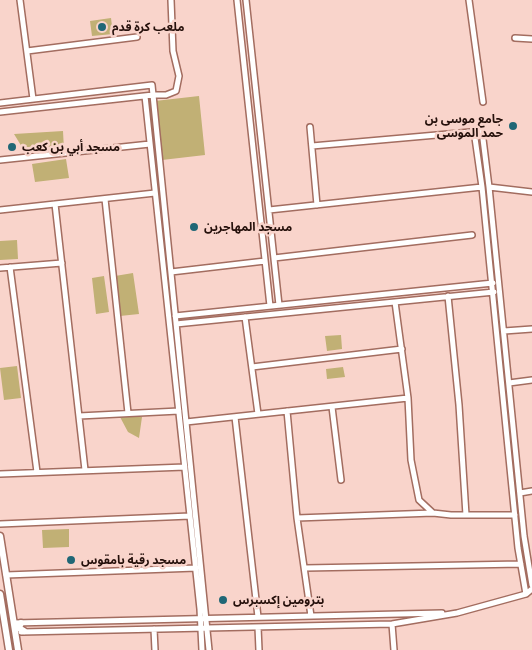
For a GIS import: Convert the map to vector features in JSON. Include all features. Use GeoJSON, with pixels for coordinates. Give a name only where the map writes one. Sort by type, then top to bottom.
{"type":"FeatureCollection","features":[{"type":"Feature","properties":{"kind":"main road"},"geometry":{"type":"LineString","coordinates":[[0,536],[6,575],[17,623],[24,632]]}},
{"type":"Feature","properties":{"kind":"main road"},"geometry":{"type":"LineString","coordinates":[[0,594],[9,650]]}},
{"type":"Feature","properties":{"kind":"main road"},"geometry":{"type":"LineString","coordinates":[[17,623],[15,632],[18,650]]}},
{"type":"Feature","properties":{"kind":"street"},"geometry":{"type":"LineString","coordinates":[[20,0],[33,99]]}},
{"type":"Feature","properties":{"kind":"street"},"geometry":{"type":"LineString","coordinates":[[0,112],[172,94],[176,91],[179,82],[173,51],[171,0]]}},
{"type":"Feature","properties":{"kind":"street"},"geometry":{"type":"LineString","coordinates":[[237,0],[270,306]]}},
{"type":"Feature","properties":{"kind":"street"},"geometry":{"type":"LineString","coordinates":[[246,0],[279,305]]}},
{"type":"Feature","properties":{"kind":"street"},"geometry":{"type":"LineString","coordinates":[[469,0],[482,102]]}},
{"type":"Feature","properties":{"kind":"street"},"geometry":{"type":"LineString","coordinates":[[27,51],[137,37]]}},
{"type":"Feature","properties":{"kind":"street"},"geometry":{"type":"LineString","coordinates":[[515,38],[532,39]]}},
{"type":"Feature","properties":{"kind":"street"},"geometry":{"type":"LineString","coordinates":[[0,103],[152,85],[209,650]]}},
{"type":"Feature","properties":{"kind":"street"},"geometry":{"type":"LineString","coordinates":[[145,96],[196,568],[202,650]]}},
{"type":"Feature","properties":{"kind":"street"},"geometry":{"type":"LineString","coordinates":[[310,127],[317,205]]}},
{"type":"Feature","properties":{"kind":"street"},"geometry":{"type":"LineString","coordinates":[[312,146],[474,130],[482,131],[524,536],[532,585]]}},
{"type":"Feature","properties":{"kind":"street"},"geometry":{"type":"LineString","coordinates":[[474,130],[492,283],[514,515],[521,564],[529,595]]}},
{"type":"Feature","properties":{"kind":"street"},"geometry":{"type":"LineString","coordinates":[[0,160],[150,144]]}},
{"type":"Feature","properties":{"kind":"street"},"geometry":{"type":"LineString","coordinates":[[269,210],[482,187]]}},
{"type":"Feature","properties":{"kind":"street"},"geometry":{"type":"LineString","coordinates":[[489,187],[532,192]]}},
{"type":"Feature","properties":{"kind":"street"},"geometry":{"type":"LineString","coordinates":[[0,210],[155,194]]}},
{"type":"Feature","properties":{"kind":"street"},"geometry":{"type":"LineString","coordinates":[[105,199],[128,414]]}},
{"type":"Feature","properties":{"kind":"street"},"geometry":{"type":"LineString","coordinates":[[55,204],[85,470]]}},
{"type":"Feature","properties":{"kind":"street"},"geometry":{"type":"LineString","coordinates":[[274,258],[472,235]]}},
{"type":"Feature","properties":{"kind":"street"},"geometry":{"type":"LineString","coordinates":[[171,272],[265,261]]}},
{"type":"Feature","properties":{"kind":"street"},"geometry":{"type":"LineString","coordinates":[[0,268],[62,263]]}},
{"type":"Feature","properties":{"kind":"street"},"geometry":{"type":"LineString","coordinates":[[10,267],[37,472]]}},
{"type":"Feature","properties":{"kind":"street"},"geometry":{"type":"LineString","coordinates":[[176,316],[499,282]]}},
{"type":"Feature","properties":{"kind":"street"},"geometry":{"type":"LineString","coordinates":[[176,324],[500,291]]}},
{"type":"Feature","properties":{"kind":"street"},"geometry":{"type":"LineString","coordinates":[[448,296],[459,406],[466,515]]}},
{"type":"Feature","properties":{"kind":"street"},"geometry":{"type":"LineString","coordinates":[[395,302],[408,398],[411,460],[419,500],[433,513]]}},
{"type":"Feature","properties":{"kind":"street"},"geometry":{"type":"LineString","coordinates":[[245,317],[258,414]]}},
{"type":"Feature","properties":{"kind":"street"},"geometry":{"type":"LineString","coordinates":[[504,331],[532,329]]}},
{"type":"Feature","properties":{"kind":"street"},"geometry":{"type":"LineString","coordinates":[[252,367],[402,349]]}},
{"type":"Feature","properties":{"kind":"street"},"geometry":{"type":"LineString","coordinates":[[509,382],[532,380]]}},
{"type":"Feature","properties":{"kind":"street"},"geometry":{"type":"LineString","coordinates":[[186,422],[408,398]]}},
{"type":"Feature","properties":{"kind":"street"},"geometry":{"type":"LineString","coordinates":[[332,407],[341,480]]}},
{"type":"Feature","properties":{"kind":"street"},"geometry":{"type":"LineString","coordinates":[[79,416],[179,411]]}},
{"type":"Feature","properties":{"kind":"street"},"geometry":{"type":"LineString","coordinates":[[287,411],[297,518],[311,616]]}},
{"type":"Feature","properties":{"kind":"street"},"geometry":{"type":"LineString","coordinates":[[235,417],[258,617]]}},
{"type":"Feature","properties":{"kind":"street"},"geometry":{"type":"LineString","coordinates":[[0,474],[185,466]]}},
{"type":"Feature","properties":{"kind":"street"},"geometry":{"type":"LineString","coordinates":[[520,493],[532,491]]}},
{"type":"Feature","properties":{"kind":"street"},"geometry":{"type":"LineString","coordinates":[[297,518],[433,513],[451,515],[514,515]]}},
{"type":"Feature","properties":{"kind":"street"},"geometry":{"type":"LineString","coordinates":[[0,524],[190,516]]}},
{"type":"Feature","properties":{"kind":"street"},"geometry":{"type":"LineString","coordinates":[[524,536],[532,535]]}},
{"type":"Feature","properties":{"kind":"street"},"geometry":{"type":"LineString","coordinates":[[305,568],[521,564]]}},
{"type":"Feature","properties":{"kind":"street"},"geometry":{"type":"LineString","coordinates":[[6,575],[196,568]]}},
{"type":"Feature","properties":{"kind":"street"},"geometry":{"type":"LineString","coordinates":[[15,632],[392,624],[457,613],[529,595],[532,589]]}},
{"type":"Feature","properties":{"kind":"street"},"geometry":{"type":"LineString","coordinates":[[17,623],[457,613]]}},
{"type":"Feature","properties":{"kind":"street"},"geometry":{"type":"LineString","coordinates":[[392,624],[394,650]]}},
{"type":"Feature","properties":{"kind":"street"},"geometry":{"type":"LineString","coordinates":[[258,627],[259,650]]}},
{"type":"Feature","properties":{"kind":"street"},"geometry":{"type":"LineString","coordinates":[[154,629],[155,650]]}},
{"type":"Feature","properties":{"kind":"shaded area","name":"ملعب كرة قدم"},"geometry":{"type":"Polygon","coordinates":[[[111,18],[113,34],[92,36],[90,21],[111,18]]]}},
{"type":"Feature","properties":{"kind":"shaded area"},"geometry":{"type":"Polygon","coordinates":[[[199,96],[205,155],[162,160],[155,101],[199,96]]]}},
{"type":"Feature","properties":{"kind":"shaded area"},"geometry":{"type":"Polygon","coordinates":[[[63,131],[64,150],[25,152],[14,134],[63,131]]]}},
{"type":"Feature","properties":{"kind":"shaded area"},"geometry":{"type":"Polygon","coordinates":[[[66,159],[69,178],[35,182],[32,164],[66,159]]]}},
{"type":"Feature","properties":{"kind":"shaded area"},"geometry":{"type":"Polygon","coordinates":[[[17,240],[18,259],[0,260],[0,241],[17,240]]]}},
{"type":"Feature","properties":{"kind":"shaded area"},"geometry":{"type":"Polygon","coordinates":[[[133,273],[139,314],[120,316],[115,276],[133,273]]]}},
{"type":"Feature","properties":{"kind":"shaded area"},"geometry":{"type":"Polygon","coordinates":[[[104,276],[109,312],[96,314],[92,278],[104,276]]]}},
{"type":"Feature","properties":{"kind":"shaded area"},"geometry":{"type":"Polygon","coordinates":[[[341,335],[342,349],[327,351],[325,336],[341,335]]]}},
{"type":"Feature","properties":{"kind":"shaded area"},"geometry":{"type":"Polygon","coordinates":[[[17,366],[21,398],[4,400],[0,368],[17,366]]]}},
{"type":"Feature","properties":{"kind":"shaded area"},"geometry":{"type":"Polygon","coordinates":[[[343,367],[345,377],[327,379],[326,369],[343,367]]]}},
{"type":"Feature","properties":{"kind":"shaded area"},"geometry":{"type":"Polygon","coordinates":[[[120,417],[142,417],[139,438],[128,432],[120,417]]]}},
{"type":"Feature","properties":{"kind":"shaded area"},"geometry":{"type":"Polygon","coordinates":[[[69,529],[69,547],[43,548],[42,530],[69,529]]]}},
{"type":"Feature","properties":{"kind":"place","name":"ملعب كرة قدم"},"geometry":{"type":"Point","coordinates":[102,27]}},
{"type":"Feature","properties":{"kind":"place","name":"جامع موسى بن حمد الموسى"},"geometry":{"type":"Point","coordinates":[513,126]}},
{"type":"Feature","properties":{"kind":"place","name":"مسجد أبي بن كعب"},"geometry":{"type":"Point","coordinates":[12,147]}},
{"type":"Feature","properties":{"kind":"place","name":"مسجد المهاجرين"},"geometry":{"type":"Point","coordinates":[194,227]}},
{"type":"Feature","properties":{"kind":"place","name":"مسجد رقية بامقوس"},"geometry":{"type":"Point","coordinates":[71,560]}},
{"type":"Feature","properties":{"kind":"place","name":"بترومين إكسبرس"},"geometry":{"type":"Point","coordinates":[223,600]}}]}
